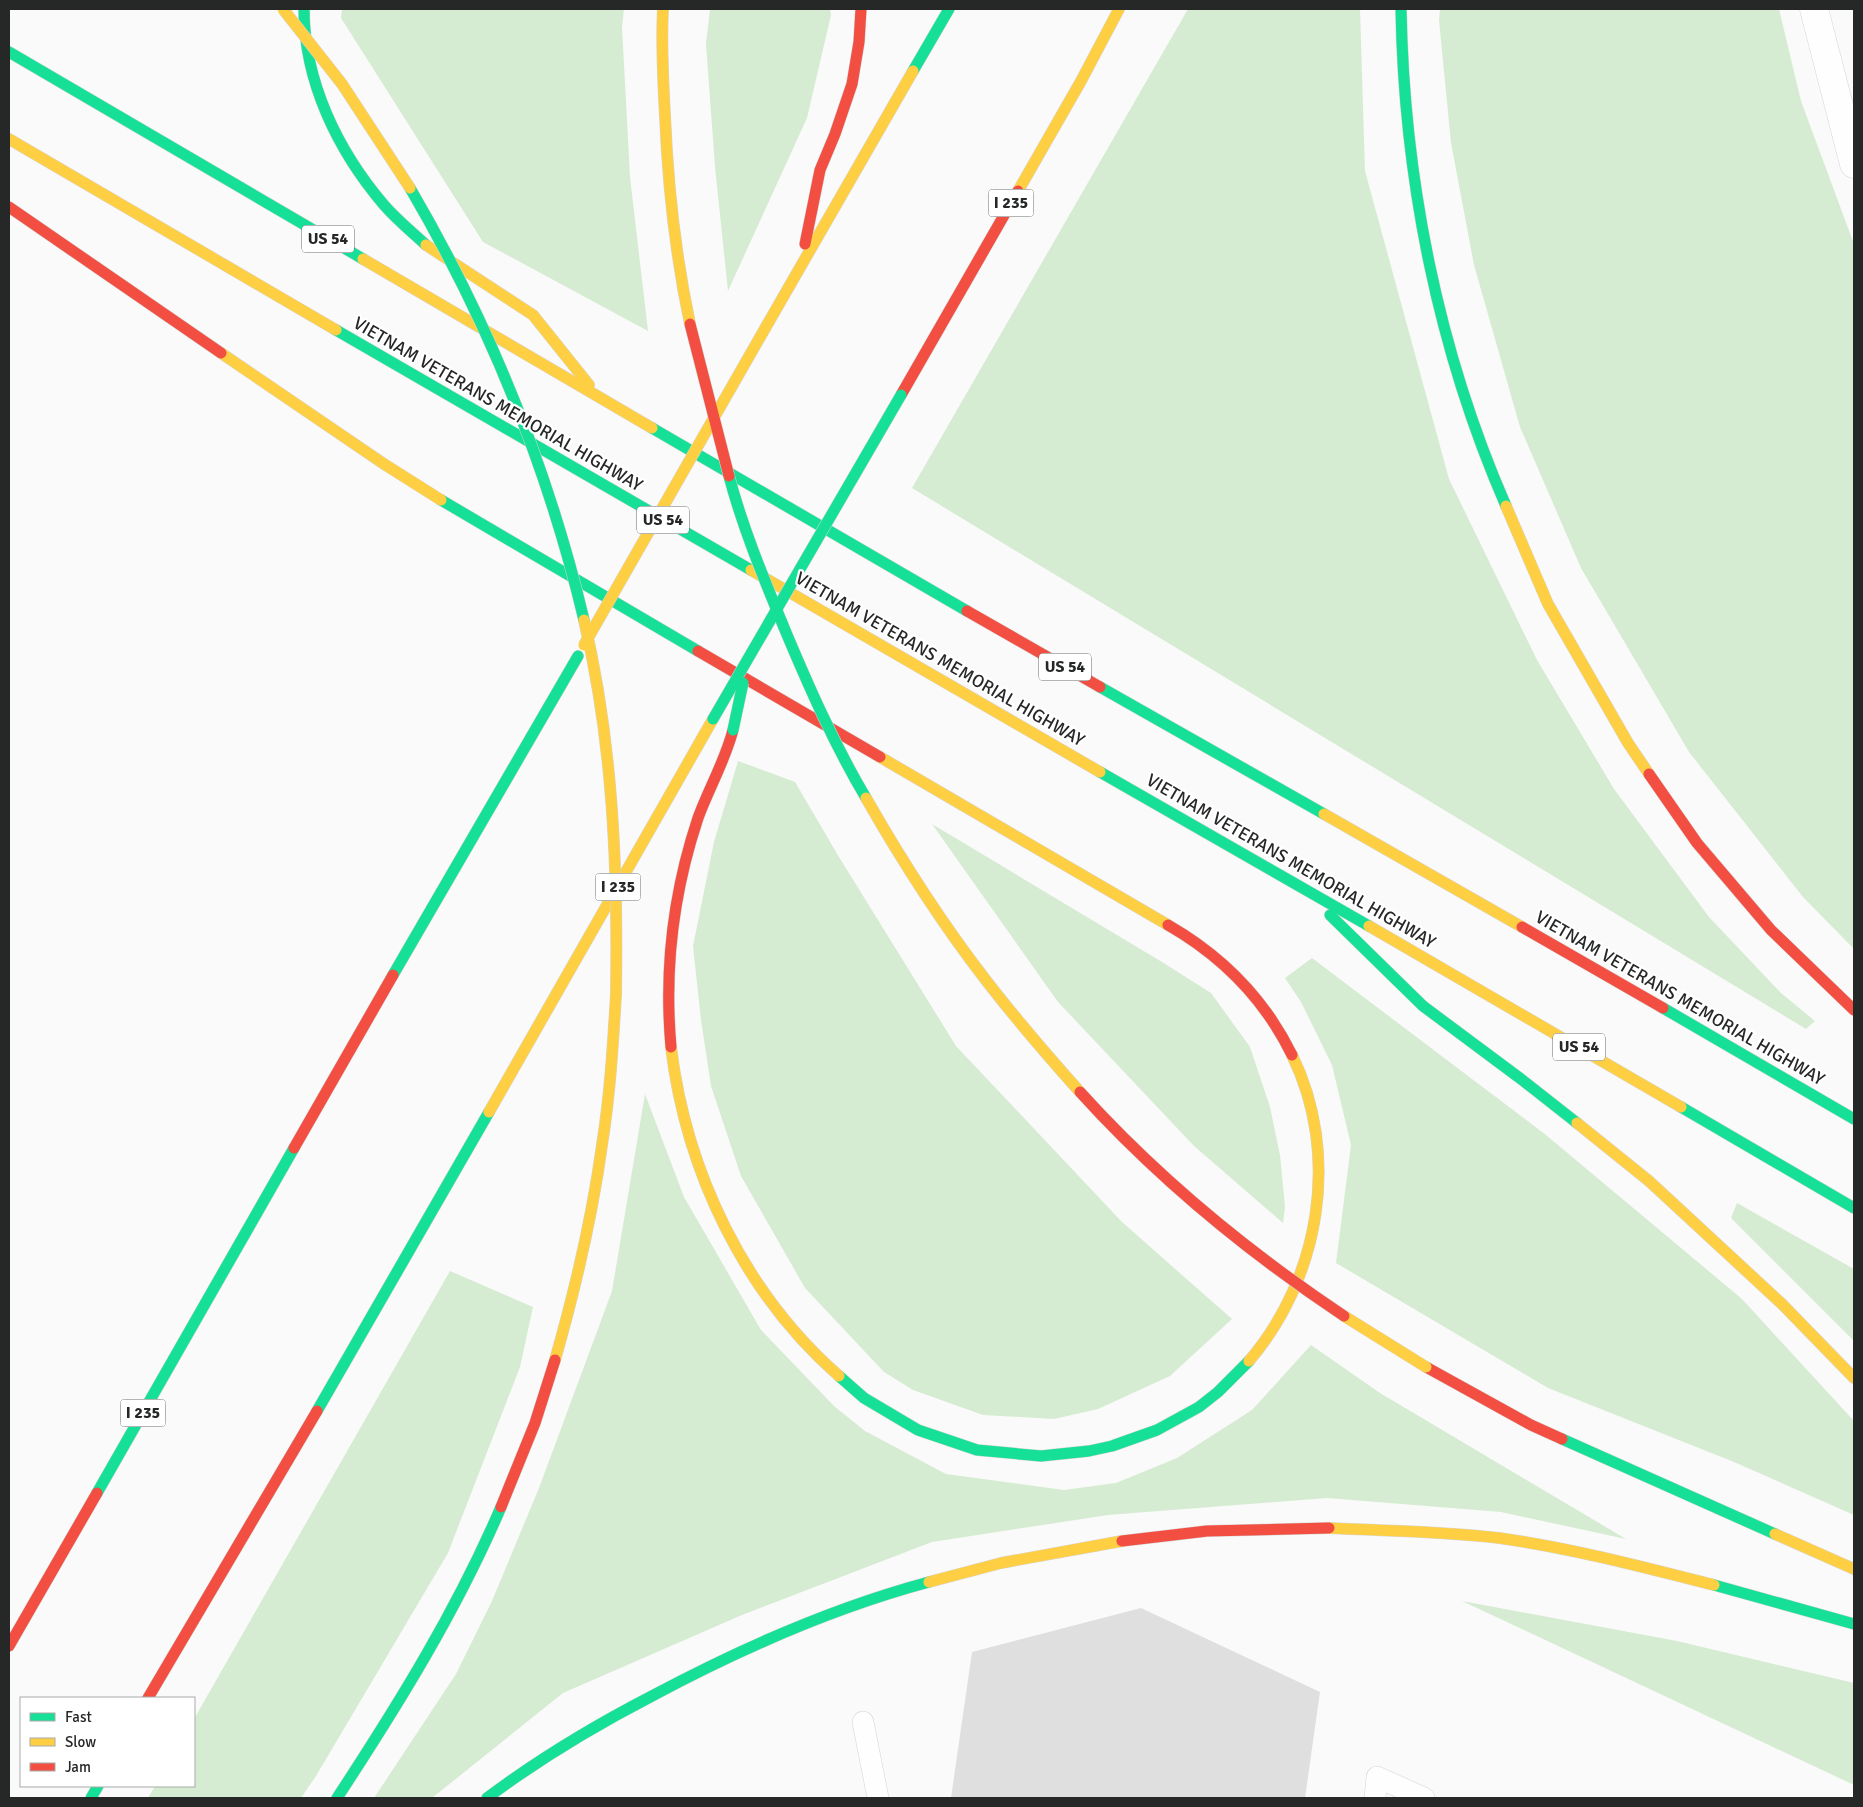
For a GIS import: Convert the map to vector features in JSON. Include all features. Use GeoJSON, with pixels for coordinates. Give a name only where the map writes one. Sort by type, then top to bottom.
{"type":"FeatureCollection","features":[{"type":"Feature","properties":{"kind":"highway"},"geometry":{"type":"LineString","coordinates":[[282,9],[334,72],[388,151],[432,223],[481,317],[542,470],[583,614],[597,682],[606,736],[612,793],[618,917],[616,994],[610,1079],[599,1165],[581,1261],[556,1356],[534,1424],[514,1476],[460,1592],[414,1676],[374,1742],[336,1798]]}},
{"type":"Feature","properties":{"kind":"highway"},"geometry":{"type":"LineString","coordinates":[[304,9],[304,29],[309,63],[322,104],[346,154],[385,206],[426,245],[533,315],[599,398]]}},
{"type":"Feature","properties":{"kind":"highway"},"geometry":{"type":"LineString","coordinates":[[663,9],[665,114],[671,212],[701,374],[746,532],[791,646],[854,778],[893,846],[948,928],[1005,1004],[1054,1063],[1108,1122],[1167,1179],[1261,1258],[1350,1321],[1426,1367],[1540,1429],[1646,1478],[1854,1569]]}},
{"type":"Feature","properties":{"kind":"highway"},"geometry":{"type":"LineString","coordinates":[[800,267],[820,170],[835,134],[852,84],[859,42],[861,9]]}},
{"type":"Feature","properties":{"kind":"highway","name":"I 235"},"geometry":{"type":"LineString","coordinates":[[9,1646],[277,1180],[396,968],[578,656],[949,9]]}},
{"type":"Feature","properties":{"kind":"highway","name":"I 235"},"geometry":{"type":"LineString","coordinates":[[149,1697],[523,1055],[713,719],[1081,81],[1119,9]]}},
{"type":"Feature","properties":{"kind":"highway"},"geometry":{"type":"LineString","coordinates":[[1401,9],[1402,66],[1412,159],[1428,255],[1451,355],[1484,456],[1548,604],[1628,743],[1697,843],[1771,930],[1854,1010]]}},
{"type":"Feature","properties":{"kind":"highway","name":"VIETNAM VETERANS MEMORIAL HIGHWAY"},"geometry":{"type":"LineString","coordinates":[[9,52],[599,398],[907,576],[1653,1001],[1854,1119]]}},
{"type":"Feature","properties":{"kind":"highway","name":"VIETNAM VETERANS MEMORIAL HIGHWAY"},"geometry":{"type":"LineString","coordinates":[[9,139],[481,415],[1302,887],[1854,1208]]}},
{"type":"Feature","properties":{"kind":"highway"},"geometry":{"type":"LineString","coordinates":[[9,207],[282,396],[392,469],[482,525],[1177,930],[1224,965],[1251,990],[1272,1018],[1294,1055],[1311,1104],[1320,1162],[1317,1213],[1309,1253],[1289,1303],[1259,1351],[1233,1380],[1180,1419],[1149,1435],[1113,1447],[1068,1455],[1027,1456],[991,1453],[944,1440],[903,1422],[865,1400],[831,1371],[792,1330],[754,1279],[703,1181],[687,1133],[677,1090],[670,1039],[668,995],[669,951],[676,903],[691,840],[708,794],[726,755],[733,730],[748,659]]}},
{"type":"Feature","properties":{"kind":"highway"},"geometry":{"type":"LineString","coordinates":[[1302,887],[1422,1006],[1521,1078],[1649,1181],[1782,1304],[1854,1378]]}},
{"type":"Feature","properties":{"kind":"highway"},"geometry":{"type":"LineString","coordinates":[[487,1798],[568,1742],[639,1701],[702,1668],[764,1639],[829,1613],[908,1586],[1033,1555],[1113,1540],[1179,1533],[1312,1527],[1381,1529],[1508,1540],[1594,1556],[1683,1577],[1787,1604],[1854,1624]]}},
{"type":"Feature","properties":{"kind":"highway"},"geometry":{"type":"LineString","coordinates":[[91,1798],[97,1787]]}},
{"type":"Feature","properties":{"kind":"street"},"geometry":{"type":"LineString","coordinates":[[1814,9],[1854,164]]}},
{"type":"Feature","properties":{"kind":"lane"},"geometry":{"type":"LineString","coordinates":[[863,1722],[878,1798]]}},
{"type":"Feature","properties":{"kind":"lane"},"geometry":{"type":"LineString","coordinates":[[1375,1798],[1376,1777],[1424,1798]]}},
{"type":"Feature","properties":{"kind":"green space"},"geometry":{"type":"Polygon","coordinates":[[[342,9],[624,9],[622,27],[630,177],[648,331],[483,242],[341,18],[342,9]]]}},
{"type":"Feature","properties":{"kind":"green space"},"geometry":{"type":"Polygon","coordinates":[[[710,9],[830,9],[831,15],[807,118],[728,291],[715,167],[706,44],[710,9]]]}},
{"type":"Feature","properties":{"kind":"green space"},"geometry":{"type":"Polygon","coordinates":[[[1188,9],[1360,9],[1365,171],[1449,479],[1537,660],[1614,789],[1709,917],[1781,993],[1815,1021],[1806,1029],[912,488],[1188,9]]]}},
{"type":"Feature","properties":{"kind":"green space"},"geometry":{"type":"Polygon","coordinates":[[[1440,9],[1779,9],[1801,101],[1854,244],[1854,949],[1803,897],[1689,752],[1581,568],[1520,427],[1474,265],[1451,143],[1439,20],[1440,9]]]}},
{"type":"Feature","properties":{"kind":"green space"},"geometry":{"type":"Polygon","coordinates":[[[738,761],[795,782],[956,1046],[1122,1222],[1232,1319],[1170,1376],[1098,1409],[1054,1419],[983,1415],[913,1390],[884,1372],[805,1288],[741,1176],[711,1086],[701,1020],[693,946],[714,842],[738,761]]]}},
{"type":"Feature","properties":{"kind":"green space"},"geometry":{"type":"Polygon","coordinates":[[[932,824],[1211,993],[1250,1047],[1270,1107],[1280,1155],[1285,1207],[1283,1223],[1194,1146],[1058,1002],[932,824]]]}},
{"type":"Feature","properties":{"kind":"green space"},"geometry":{"type":"Polygon","coordinates":[[[1312,958],[1546,1135],[1742,1299],[1854,1421],[1854,1515],[1734,1462],[1548,1388],[1336,1263],[1351,1145],[1332,1065],[1301,1002],[1285,978],[1312,958]]]}},
{"type":"Feature","properties":{"kind":"green space"},"geometry":{"type":"Polygon","coordinates":[[[645,1094],[684,1197],[761,1330],[834,1406],[865,1431],[946,1474],[1064,1490],[1116,1483],[1177,1458],[1252,1410],[1311,1345],[1380,1393],[1626,1539],[1501,1512],[1327,1498],[1108,1515],[932,1542],[742,1615],[563,1693],[432,1798],[374,1798],[456,1674],[492,1601],[539,1488],[612,1291],[645,1094]]]}},
{"type":"Feature","properties":{"kind":"green space"},"geometry":{"type":"Polygon","coordinates":[[[1737,1203],[1854,1269],[1854,1341],[1731,1218],[1737,1203]]]}},
{"type":"Feature","properties":{"kind":"green space"},"geometry":{"type":"Polygon","coordinates":[[[450,1271],[533,1307],[520,1367],[448,1553],[316,1776],[301,1798],[148,1798],[154,1787],[195,1787],[195,1717],[450,1271]]]}},
{"type":"Feature","properties":{"kind":"green space"},"geometry":{"type":"Polygon","coordinates":[[[1462,1601],[1677,1641],[1854,1683],[1854,1785],[1462,1601]]]}},
{"type":"Feature","properties":{"kind":"building"},"geometry":{"type":"Polygon","coordinates":[[[1141,1608],[1320,1692],[1305,1798],[951,1798],[972,1652],[1141,1608]]]}},
{"type":"Feature","properties":{"kind":"traffic: fast"},"geometry":{"type":"LineString","coordinates":[[304,9],[310,63],[317,89],[338,139],[367,184],[384,205],[426,245]]}},
{"type":"Feature","properties":{"kind":"traffic: fast"},"geometry":{"type":"LineString","coordinates":[[913,71],[949,9]]}},
{"type":"Feature","properties":{"kind":"traffic: fast"},"geometry":{"type":"LineString","coordinates":[[1401,9],[1409,136],[1429,263],[1461,386],[1482,447],[1506,506]]}},
{"type":"Feature","properties":{"kind":"traffic: fast"},"geometry":{"type":"LineString","coordinates":[[9,52],[363,259]]}},
{"type":"Feature","properties":{"kind":"traffic: fast"},"geometry":{"type":"LineString","coordinates":[[410,188],[439,239],[465,291],[513,398],[553,507],[584,620]]}},
{"type":"Feature","properties":{"kind":"traffic: fast"},"geometry":{"type":"LineString","coordinates":[[336,330],[751,570]]}},
{"type":"Feature","properties":{"kind":"traffic: fast"},"geometry":{"type":"LineString","coordinates":[[713,719],[901,395]]}},
{"type":"Feature","properties":{"kind":"traffic: fast"},"geometry":{"type":"LineString","coordinates":[[652,428],[967,611]]}},
{"type":"Feature","properties":{"kind":"traffic: fast"},"geometry":{"type":"LineString","coordinates":[[729,476],[754,554],[794,651],[833,736],[866,798]]}},
{"type":"Feature","properties":{"kind":"traffic: fast"},"geometry":{"type":"LineString","coordinates":[[441,500],[698,651]]}},
{"type":"Feature","properties":{"kind":"traffic: fast"},"geometry":{"type":"LineString","coordinates":[[393,975],[578,656]]}},
{"type":"Feature","properties":{"kind":"traffic: fast"},"geometry":{"type":"LineString","coordinates":[[733,730],[743,683]]}},
{"type":"Feature","properties":{"kind":"traffic: fast"},"geometry":{"type":"LineString","coordinates":[[1100,687],[1324,814]]}},
{"type":"Feature","properties":{"kind":"traffic: fast"},"geometry":{"type":"LineString","coordinates":[[1100,772],[1369,926]]}},
{"type":"Feature","properties":{"kind":"traffic: fast"},"geometry":{"type":"LineString","coordinates":[[1330,915],[1423,1006],[1577,1123]]}},
{"type":"Feature","properties":{"kind":"traffic: fast"},"geometry":{"type":"LineString","coordinates":[[1663,1008],[1854,1119]]}},
{"type":"Feature","properties":{"kind":"traffic: fast"},"geometry":{"type":"LineString","coordinates":[[1681,1107],[1854,1208]]}},
{"type":"Feature","properties":{"kind":"traffic: fast"},"geometry":{"type":"LineString","coordinates":[[317,1411],[489,1112]]}},
{"type":"Feature","properties":{"kind":"traffic: fast"},"geometry":{"type":"LineString","coordinates":[[97,1493],[294,1148]]}},
{"type":"Feature","properties":{"kind":"traffic: fast"},"geometry":{"type":"LineString","coordinates":[[839,1376],[864,1398],[918,1430],[977,1450],[1041,1456],[1089,1451],[1112,1446],[1157,1430],[1199,1407],[1218,1392],[1249,1361]]}},
{"type":"Feature","properties":{"kind":"traffic: fast"},"geometry":{"type":"LineString","coordinates":[[1562,1439],[1775,1534]]}},
{"type":"Feature","properties":{"kind":"traffic: fast"},"geometry":{"type":"LineString","coordinates":[[337,1798],[382,1728],[446,1620],[501,1507]]}},
{"type":"Feature","properties":{"kind":"traffic: fast"},"geometry":{"type":"LineString","coordinates":[[487,1798],[547,1756],[588,1731],[630,1707],[719,1662],[822,1617],[893,1592],[929,1582]]}},
{"type":"Feature","properties":{"kind":"traffic: fast"},"geometry":{"type":"LineString","coordinates":[[1714,1585],[1854,1624]]}},
{"type":"Feature","properties":{"kind":"traffic: fast"},"geometry":{"type":"LineString","coordinates":[[91,1798],[97,1787]]}},
{"type":"Feature","properties":{"kind":"traffic: slow"},"geometry":{"type":"LineString","coordinates":[[283,9],[342,84],[410,188]]}},
{"type":"Feature","properties":{"kind":"traffic: slow"},"geometry":{"type":"LineString","coordinates":[[663,9],[663,76],[670,195],[680,272],[690,324]]}},
{"type":"Feature","properties":{"kind":"traffic: slow"},"geometry":{"type":"LineString","coordinates":[[1018,191],[1081,81],[1119,9]]}},
{"type":"Feature","properties":{"kind":"traffic: slow"},"geometry":{"type":"LineString","coordinates":[[767,325],[913,71]]}},
{"type":"Feature","properties":{"kind":"traffic: slow"},"geometry":{"type":"LineString","coordinates":[[9,139],[336,330]]}},
{"type":"Feature","properties":{"kind":"traffic: slow"},"geometry":{"type":"LineString","coordinates":[[426,245],[533,315],[589,385]]}},
{"type":"Feature","properties":{"kind":"traffic: slow"},"geometry":{"type":"LineString","coordinates":[[363,259],[652,428]]}},
{"type":"Feature","properties":{"kind":"traffic: slow"},"geometry":{"type":"LineString","coordinates":[[584,645],[767,325]]}},
{"type":"Feature","properties":{"kind":"traffic: slow"},"geometry":{"type":"LineString","coordinates":[[221,353],[384,464],[441,500]]}},
{"type":"Feature","properties":{"kind":"traffic: slow"},"geometry":{"type":"LineString","coordinates":[[1506,506],[1548,604],[1628,743],[1649,774]]}},
{"type":"Feature","properties":{"kind":"traffic: slow"},"geometry":{"type":"LineString","coordinates":[[751,570],[1100,772]]}},
{"type":"Feature","properties":{"kind":"traffic: slow"},"geometry":{"type":"LineString","coordinates":[[584,620],[602,713],[612,806],[616,900],[616,994]]}},
{"type":"Feature","properties":{"kind":"traffic: slow"},"geometry":{"type":"LineString","coordinates":[[489,1112],[713,719]]}},
{"type":"Feature","properties":{"kind":"traffic: slow"},"geometry":{"type":"LineString","coordinates":[[880,757],[1168,925]]}},
{"type":"Feature","properties":{"kind":"traffic: slow"},"geometry":{"type":"LineString","coordinates":[[866,798],[922,891],[953,936],[996,994],[1080,1092]]}},
{"type":"Feature","properties":{"kind":"traffic: slow"},"geometry":{"type":"LineString","coordinates":[[1324,814],[1522,927]]}},
{"type":"Feature","properties":{"kind":"traffic: slow"},"geometry":{"type":"LineString","coordinates":[[1369,926],[1681,1107]]}},
{"type":"Feature","properties":{"kind":"traffic: slow"},"geometry":{"type":"LineString","coordinates":[[555,1360],[582,1254],[598,1172],[609,1089],[616,994]]}},
{"type":"Feature","properties":{"kind":"traffic: slow"},"geometry":{"type":"LineString","coordinates":[[671,1047],[690,1139],[706,1184],[725,1227],[748,1268],[775,1307],[805,1343],[839,1376]]}},
{"type":"Feature","properties":{"kind":"traffic: slow"},"geometry":{"type":"LineString","coordinates":[[1249,1361],[1273,1328],[1293,1292],[1307,1254],[1315,1214],[1319,1174],[1316,1133],[1307,1093],[1292,1055]]}},
{"type":"Feature","properties":{"kind":"traffic: slow"},"geometry":{"type":"LineString","coordinates":[[1577,1123],[1649,1181],[1782,1304],[1854,1378]]}},
{"type":"Feature","properties":{"kind":"traffic: slow"},"geometry":{"type":"LineString","coordinates":[[1344,1316],[1426,1367]]}},
{"type":"Feature","properties":{"kind":"traffic: slow"},"geometry":{"type":"LineString","coordinates":[[1329,1528],[1499,1538],[1580,1553],[1714,1585]]}},
{"type":"Feature","properties":{"kind":"traffic: slow"},"geometry":{"type":"LineString","coordinates":[[1775,1534],[1854,1569]]}},
{"type":"Feature","properties":{"kind":"traffic: slow"},"geometry":{"type":"LineString","coordinates":[[929,1582],[1001,1563],[1122,1541]]}},
{"type":"Feature","properties":{"kind":"traffic: jam"},"geometry":{"type":"LineString","coordinates":[[805,244],[820,170],[835,134],[852,84],[859,42],[861,9]]}},
{"type":"Feature","properties":{"kind":"traffic: jam"},"geometry":{"type":"LineString","coordinates":[[901,395],[1018,191]]}},
{"type":"Feature","properties":{"kind":"traffic: jam"},"geometry":{"type":"LineString","coordinates":[[9,207],[221,353]]}},
{"type":"Feature","properties":{"kind":"traffic: jam"},"geometry":{"type":"LineString","coordinates":[[690,324],[729,476]]}},
{"type":"Feature","properties":{"kind":"traffic: jam"},"geometry":{"type":"LineString","coordinates":[[967,611],[1100,687]]}},
{"type":"Feature","properties":{"kind":"traffic: jam"},"geometry":{"type":"LineString","coordinates":[[698,651],[880,757]]}},
{"type":"Feature","properties":{"kind":"traffic: jam"},"geometry":{"type":"LineString","coordinates":[[671,1047],[669,1018],[670,960],[672,931],[682,874],[698,818],[726,753],[733,730]]}},
{"type":"Feature","properties":{"kind":"traffic: jam"},"geometry":{"type":"LineString","coordinates":[[1649,774],[1697,843],[1771,930],[1854,1010]]}},
{"type":"Feature","properties":{"kind":"traffic: jam"},"geometry":{"type":"LineString","coordinates":[[1168,925],[1188,937],[1224,965],[1240,981],[1269,1016],[1292,1055]]}},
{"type":"Feature","properties":{"kind":"traffic: jam"},"geometry":{"type":"LineString","coordinates":[[1522,927],[1663,1008]]}},
{"type":"Feature","properties":{"kind":"traffic: jam"},"geometry":{"type":"LineString","coordinates":[[294,1148],[393,975]]}},
{"type":"Feature","properties":{"kind":"traffic: jam"},"geometry":{"type":"LineString","coordinates":[[1080,1092],[1140,1154],[1205,1212],[1273,1266],[1344,1316]]}},
{"type":"Feature","properties":{"kind":"traffic: jam"},"geometry":{"type":"LineString","coordinates":[[501,1507],[535,1423],[555,1360]]}},
{"type":"Feature","properties":{"kind":"traffic: jam"},"geometry":{"type":"LineString","coordinates":[[1426,1367],[1531,1425],[1562,1439]]}},
{"type":"Feature","properties":{"kind":"traffic: jam"},"geometry":{"type":"LineString","coordinates":[[149,1697],[317,1411]]}},
{"type":"Feature","properties":{"kind":"traffic: jam"},"geometry":{"type":"LineString","coordinates":[[9,1646],[97,1493]]}},
{"type":"Feature","properties":{"kind":"traffic: jam"},"geometry":{"type":"LineString","coordinates":[[1122,1541],[1207,1531],[1329,1528]]}}]}
